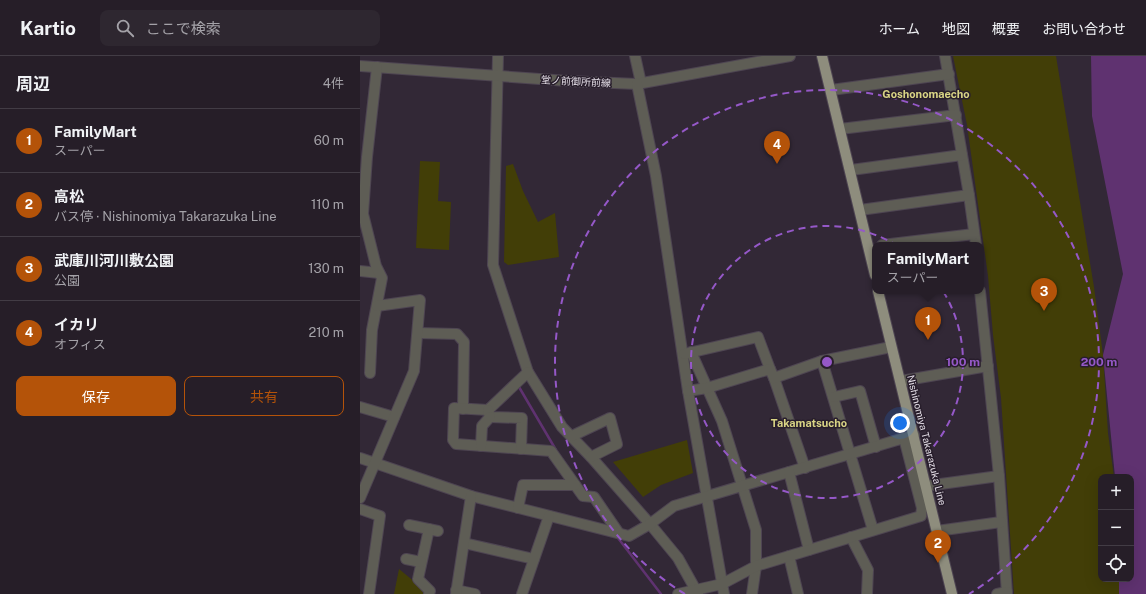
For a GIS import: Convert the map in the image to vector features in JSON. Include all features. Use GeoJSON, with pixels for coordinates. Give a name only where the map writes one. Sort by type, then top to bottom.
{"type":"FeatureCollection","features":[{"type":"Feature","properties":{"kind":"main road"},"geometry":{"type":"LineString","coordinates":[[822,56],[860,210],[872,246]]}},
{"type":"Feature","properties":{"kind":"main road","name":"Nishinomiya Takarazuka Line"},"geometry":{"type":"LineString","coordinates":[[879,294],[900,381],[909,436],[926,486],[952,594]]}},
{"type":"Feature","properties":{"kind":"street"},"geometry":{"type":"LineString","coordinates":[[498,56],[493,265],[528,372],[562,427],[591,457],[678,558],[697,592]]}},
{"type":"Feature","properties":{"kind":"street"},"geometry":{"type":"LineString","coordinates":[[635,56],[686,353],[688,391],[723,589]]}},
{"type":"Feature","properties":{"kind":"street","name":"堂ノ前御所前線"},"geometry":{"type":"LineString","coordinates":[[360,66],[498,76],[639,83],[790,56]]}},
{"type":"Feature","properties":{"kind":"street"},"geometry":{"type":"LineString","coordinates":[[945,56],[956,115],[975,242]]}},
{"type":"Feature","properties":{"kind":"street"},"geometry":{"type":"LineString","coordinates":[[370,373],[372,330],[382,278],[376,266],[363,214],[367,157],[377,67]]}},
{"type":"Feature","properties":{"kind":"street"},"geometry":{"type":"LineString","coordinates":[[831,90],[949,74]]}},
{"type":"Feature","properties":{"kind":"street"},"geometry":{"type":"LineString","coordinates":[[840,129],[956,115]]}},
{"type":"Feature","properties":{"kind":"street"},"geometry":{"type":"LineString","coordinates":[[851,170],[962,155]]}},
{"type":"Feature","properties":{"kind":"street"},"geometry":{"type":"LineString","coordinates":[[860,210],[969,195]]}},
{"type":"Feature","properties":{"kind":"street"},"geometry":{"type":"LineString","coordinates":[[907,242],[974,234]]}},
{"type":"Feature","properties":{"kind":"street"},"geometry":{"type":"LineString","coordinates":[[360,271],[379,273]]}},
{"type":"Feature","properties":{"kind":"street"},"geometry":{"type":"LineString","coordinates":[[980,294],[999,476],[1003,593]]}},
{"type":"Feature","properties":{"kind":"street"},"geometry":{"type":"LineString","coordinates":[[360,498],[414,371],[420,300],[377,306]]}},
{"type":"Feature","properties":{"kind":"street"},"geometry":{"type":"LineString","coordinates":[[418,333],[457,334],[464,342],[463,408]]}},
{"type":"Feature","properties":{"kind":"street"},"geometry":{"type":"LineString","coordinates":[[686,353],[758,337],[805,468]]}},
{"type":"Feature","properties":{"kind":"street"},"geometry":{"type":"LineString","coordinates":[[688,391],[891,347]]}},
{"type":"Feature","properties":{"kind":"street"},"geometry":{"type":"LineString","coordinates":[[686,353],[707,388],[722,421],[756,530],[756,566],[752,594]]}},
{"type":"Feature","properties":{"kind":"street"},"geometry":{"type":"LineString","coordinates":[[822,361],[873,530]]}},
{"type":"Feature","properties":{"kind":"street"},"geometry":{"type":"LineString","coordinates":[[900,381],[988,366]]}},
{"type":"Feature","properties":{"kind":"street"},"geometry":{"type":"LineString","coordinates":[[480,446],[482,426],[489,413],[528,372]]}},
{"type":"Feature","properties":{"kind":"street"},"geometry":{"type":"LineString","coordinates":[[834,398],[860,391],[876,446]]}},
{"type":"Feature","properties":{"kind":"street"},"geometry":{"type":"LineString","coordinates":[[360,407],[394,417]]}},
{"type":"Feature","properties":{"kind":"street"},"geometry":{"type":"LineString","coordinates":[[521,449],[522,418],[463,408],[454,408],[453,440],[456,444],[480,446],[521,449],[550,451],[583,496],[594,497],[618,532]]}},
{"type":"Feature","properties":{"kind":"street"},"geometry":{"type":"LineString","coordinates":[[572,436],[610,418],[617,444],[591,457]]}},
{"type":"Feature","properties":{"kind":"street"},"geometry":{"type":"LineString","coordinates":[[360,458],[471,496],[629,536],[650,524],[674,506],[909,436],[922,508],[921,516],[756,566],[723,589],[678,594]]}},
{"type":"Feature","properties":{"kind":"street"},"geometry":{"type":"LineString","coordinates":[[789,472],[809,550]]}},
{"type":"Feature","properties":{"kind":"street"},"geometry":{"type":"LineString","coordinates":[[926,486],[999,476]]}},
{"type":"Feature","properties":{"kind":"street"},"geometry":{"type":"LineString","coordinates":[[518,508],[523,485],[575,485]]}},
{"type":"Feature","properties":{"kind":"street"},"geometry":{"type":"LineString","coordinates":[[471,496],[456,592],[475,594]]}},
{"type":"Feature","properties":{"kind":"street"},"geometry":{"type":"LineString","coordinates":[[360,509],[380,516],[369,594]]}},
{"type":"Feature","properties":{"kind":"street"},"geometry":{"type":"LineString","coordinates":[[522,594],[549,516]]}},
{"type":"Feature","properties":{"kind":"street"},"geometry":{"type":"LineString","coordinates":[[937,531],[1001,522]]}},
{"type":"Feature","properties":{"kind":"street"},"geometry":{"type":"LineString","coordinates":[[409,525],[434,530],[421,562],[418,579],[430,591],[430,594]]}},
{"type":"Feature","properties":{"kind":"street"},"geometry":{"type":"LineString","coordinates":[[851,537],[868,570],[867,594]]}},
{"type":"Feature","properties":{"kind":"street"},"geometry":{"type":"LineString","coordinates":[[464,543],[534,560]]}},
{"type":"Feature","properties":{"kind":"street"},"geometry":{"type":"LineString","coordinates":[[789,556],[798,594]]}},
{"type":"Feature","properties":{"kind":"street"},"geometry":{"type":"LineString","coordinates":[[406,559],[421,562]]}},
{"type":"Feature","properties":{"kind":"shaded area"},"geometry":{"type":"Polygon","coordinates":[[[953,56],[1056,56],[1094,287],[1103,355],[1108,433],[1114,474],[1098,474],[1098,582],[1119,582],[1119,594],[1014,594],[1001,398],[983,242],[967,125],[953,56]]]}},
{"type":"Feature","properties":{"kind":"shaded area"},"geometry":{"type":"Polygon","coordinates":[[[1091,56],[1146,56],[1146,594],[1119,594],[1119,582],[1134,582],[1134,474],[1115,474],[1103,355],[1123,274],[1092,116],[1091,56]]]}},
{"type":"Feature","properties":{"kind":"shaded area"},"geometry":{"type":"Polygon","coordinates":[[[420,161],[440,162],[438,201],[451,202],[449,250],[416,248],[420,161]]]}},
{"type":"Feature","properties":{"kind":"shaded area"},"geometry":{"type":"Polygon","coordinates":[[[513,164],[523,191],[538,222],[555,213],[559,257],[508,265],[504,262],[506,166],[513,164]]]}},
{"type":"Feature","properties":{"kind":"shaded area"},"geometry":{"type":"Polygon","coordinates":[[[687,440],[693,473],[661,485],[643,497],[613,462],[687,440]]]}},
{"type":"Feature","properties":{"kind":"shaded area"},"geometry":{"type":"Polygon","coordinates":[[[399,569],[427,592],[426,594],[394,594],[399,569]]]}},
{"type":"Feature","properties":{"kind":"waterway"},"geometry":{"type":"LineString","coordinates":[[519,387],[556,450]]}},
{"type":"Feature","properties":{"kind":"waterway"},"geometry":{"type":"LineString","coordinates":[[618,538],[661,594]]}},
{"type":"Feature","properties":{"kind":"place","name":"イカリ"},"geometry":{"type":"Point","coordinates":[777,164]}},
{"type":"Feature","properties":{"kind":"place","name":"武庫川河川敷公園"},"geometry":{"type":"Point","coordinates":[1044,311]}},
{"type":"Feature","properties":{"kind":"place","name":"FamilyMart"},"geometry":{"type":"Point","coordinates":[928,340]}},
{"type":"Feature","properties":{"kind":"place","name":"高松"},"geometry":{"type":"Point","coordinates":[938,563]}},
{"type":"Feature","properties":{"kind":"district","name":"Goshonomaecho"},"geometry":{"type":"Point","coordinates":[926,94]}},
{"type":"Feature","properties":{"kind":"district","name":"Takamatsucho"},"geometry":{"type":"Point","coordinates":[809,423]}}]}
